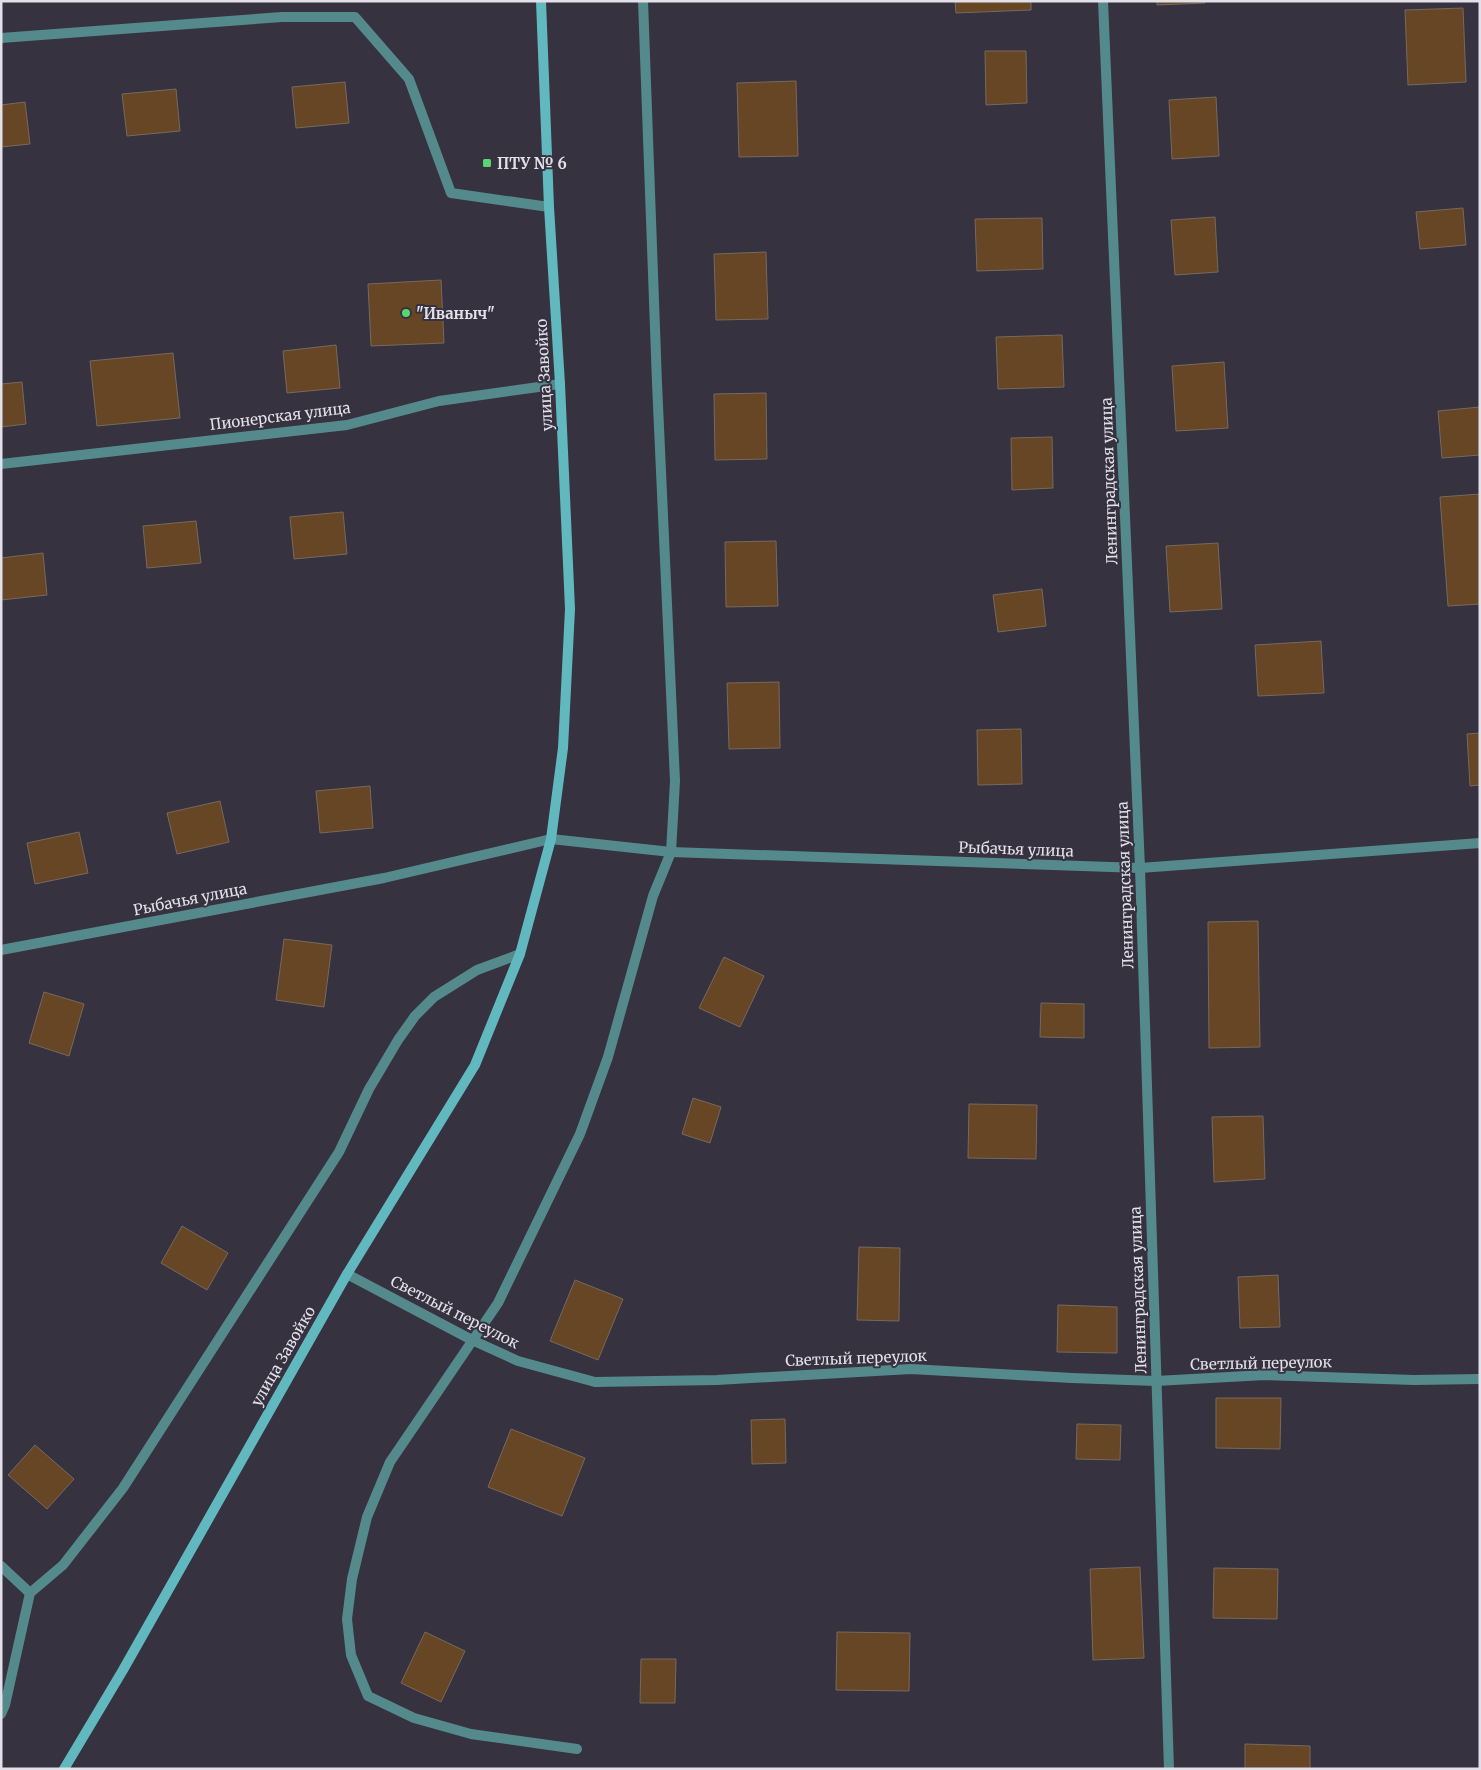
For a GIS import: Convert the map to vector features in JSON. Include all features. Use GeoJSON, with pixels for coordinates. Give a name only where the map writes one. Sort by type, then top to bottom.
{"type":"FeatureCollection","features":[{"type":"Feature","properties":{"kind":"main road","name":"улица Завойко"},"geometry":{"type":"LineString","coordinates":[[64,1769],[123,1670],[347,1274],[475,1065],[520,954],[551,839],[563,748],[570,609],[560,384],[549,207],[541,1]]}},
{"type":"Feature","properties":{"kind":"street"},"geometry":{"type":"LineString","coordinates":[[577,1749],[471,1734],[414,1718],[368,1696],[351,1656],[347,1619],[352,1579],[367,1517],[390,1462],[498,1303],[580,1134],[608,1057],[654,896],[671,852],[675,781],[656,383],[643,1]]}},
{"type":"Feature","properties":{"kind":"street","name":"Ленинградская улица"},"geometry":{"type":"LineString","coordinates":[[1103,1],[1140,868],[1168,1769]]}},
{"type":"Feature","properties":{"kind":"street"},"geometry":{"type":"LineString","coordinates":[[1,38],[282,17],[356,17],[409,79],[452,193],[549,207]]}},
{"type":"Feature","properties":{"kind":"street","name":"Пионерская улица"},"geometry":{"type":"LineString","coordinates":[[1,464],[347,425],[439,401],[560,384]]}},
{"type":"Feature","properties":{"kind":"street","name":"Рыбачья улица"},"geometry":{"type":"LineString","coordinates":[[1,950],[384,878],[551,839],[671,852],[1140,868],[1480,843]]}},
{"type":"Feature","properties":{"kind":"street"},"geometry":{"type":"LineString","coordinates":[[1,1714],[5,1705],[30,1593],[62,1565],[123,1488],[339,1152],[369,1089],[398,1040],[415,1016],[434,997],[477,970],[520,954]]}},
{"type":"Feature","properties":{"kind":"street","name":"Светлый переулок"},"geometry":{"type":"LineString","coordinates":[[347,1274],[472,1340],[518,1361],[596,1382],[717,1380],[911,1369],[1156,1381],[1266,1375],[1414,1380],[1480,1379]]}},
{"type":"Feature","properties":{"kind":"street"},"geometry":{"type":"LineString","coordinates":[[1,1566],[30,1593]]}},
{"type":"Feature","properties":{"kind":"building"},"geometry":{"type":"Polygon","coordinates":[[[955,1],[1031,1],[1031,10],[956,13],[955,1]]]}},
{"type":"Feature","properties":{"kind":"building"},"geometry":{"type":"Polygon","coordinates":[[[1157,1],[1204,1],[1205,3],[1157,5],[1157,1]]]}},
{"type":"Feature","properties":{"kind":"building"},"geometry":{"type":"Polygon","coordinates":[[[1463,8],[1466,82],[1408,85],[1405,10],[1463,8]]]}},
{"type":"Feature","properties":{"kind":"building"},"geometry":{"type":"Polygon","coordinates":[[[985,51],[1026,51],[1027,103],[986,105],[985,51]]]}},
{"type":"Feature","properties":{"kind":"building"},"geometry":{"type":"Polygon","coordinates":[[[796,81],[798,156],[739,157],[737,83],[796,81]]]}},
{"type":"Feature","properties":{"kind":"building"},"geometry":{"type":"Polygon","coordinates":[[[345,82],[349,123],[296,128],[292,87],[345,82]]]}},
{"type":"Feature","properties":{"kind":"building"},"geometry":{"type":"Polygon","coordinates":[[[176,89],[180,131],[127,136],[122,94],[176,89]]]}},
{"type":"Feature","properties":{"kind":"building"},"geometry":{"type":"Polygon","coordinates":[[[1216,97],[1219,156],[1172,159],[1169,100],[1216,97]]]}},
{"type":"Feature","properties":{"kind":"building"},"geometry":{"type":"Polygon","coordinates":[[[25,102],[30,144],[1,147],[1,105],[25,102]]]}},
{"type":"Feature","properties":{"kind":"building"},"geometry":{"type":"Polygon","coordinates":[[[1463,208],[1466,245],[1420,249],[1416,212],[1463,208]]]}},
{"type":"Feature","properties":{"kind":"building"},"geometry":{"type":"Polygon","coordinates":[[[1215,217],[1218,272],[1175,275],[1171,220],[1215,217]]]}},
{"type":"Feature","properties":{"kind":"building"},"geometry":{"type":"Polygon","coordinates":[[[1042,218],[1043,269],[977,271],[975,219],[1042,218]]]}},
{"type":"Feature","properties":{"kind":"building"},"geometry":{"type":"Polygon","coordinates":[[[766,252],[768,319],[716,320],[714,254],[766,252]]]}},
{"type":"Feature","properties":{"kind":"building","name":"\"Иваныч\""},"geometry":{"type":"Polygon","coordinates":[[[441,280],[444,343],[371,346],[368,284],[441,280]]]}},
{"type":"Feature","properties":{"kind":"building"},"geometry":{"type":"Polygon","coordinates":[[[1062,335],[1064,387],[998,389],[996,337],[1062,335]]]}},
{"type":"Feature","properties":{"kind":"building"},"geometry":{"type":"Polygon","coordinates":[[[336,345],[340,388],[287,393],[283,351],[336,345]]]}},
{"type":"Feature","properties":{"kind":"building"},"geometry":{"type":"Polygon","coordinates":[[[173,353],[180,418],[97,426],[90,361],[173,353]]]}},
{"type":"Feature","properties":{"kind":"building"},"geometry":{"type":"Polygon","coordinates":[[[1224,362],[1228,428],[1176,431],[1172,366],[1224,362]]]}},
{"type":"Feature","properties":{"kind":"building"},"geometry":{"type":"Polygon","coordinates":[[[22,382],[26,424],[1,427],[1,384],[22,382]]]}},
{"type":"Feature","properties":{"kind":"building"},"geometry":{"type":"Polygon","coordinates":[[[766,393],[767,459],[715,460],[714,394],[766,393]]]}},
{"type":"Feature","properties":{"kind":"building"},"geometry":{"type":"Polygon","coordinates":[[[1480,407],[1480,455],[1442,458],[1438,411],[1480,407]]]}},
{"type":"Feature","properties":{"kind":"building"},"geometry":{"type":"Polygon","coordinates":[[[1052,437],[1053,488],[1012,490],[1011,438],[1052,437]]]}},
{"type":"Feature","properties":{"kind":"building"},"geometry":{"type":"Polygon","coordinates":[[[1480,494],[1480,604],[1448,606],[1440,497],[1480,494]]]}},
{"type":"Feature","properties":{"kind":"building"},"geometry":{"type":"Polygon","coordinates":[[[343,512],[347,554],[294,559],[290,517],[343,512]]]}},
{"type":"Feature","properties":{"kind":"building"},"geometry":{"type":"Polygon","coordinates":[[[196,521],[201,563],[147,568],[143,526],[196,521]]]}},
{"type":"Feature","properties":{"kind":"building"},"geometry":{"type":"Polygon","coordinates":[[[776,541],[778,606],[726,607],[725,542],[776,541]]]}},
{"type":"Feature","properties":{"kind":"building"},"geometry":{"type":"Polygon","coordinates":[[[1218,543],[1222,609],[1170,612],[1166,546],[1218,543]]]}},
{"type":"Feature","properties":{"kind":"building"},"geometry":{"type":"Polygon","coordinates":[[[43,553],[47,595],[1,600],[1,558],[43,553]]]}},
{"type":"Feature","properties":{"kind":"building"},"geometry":{"type":"Polygon","coordinates":[[[1042,589],[1046,626],[998,632],[993,595],[1042,589]]]}},
{"type":"Feature","properties":{"kind":"building"},"geometry":{"type":"Polygon","coordinates":[[[1321,641],[1324,693],[1258,696],[1255,645],[1321,641]]]}},
{"type":"Feature","properties":{"kind":"building"},"geometry":{"type":"Polygon","coordinates":[[[779,682],[780,748],[729,749],[727,683],[779,682]]]}},
{"type":"Feature","properties":{"kind":"building"},"geometry":{"type":"Polygon","coordinates":[[[1021,729],[1022,784],[978,785],[977,730],[1021,729]]]}},
{"type":"Feature","properties":{"kind":"building"},"geometry":{"type":"Polygon","coordinates":[[[1480,733],[1480,785],[1470,786],[1467,734],[1480,733]]]}},
{"type":"Feature","properties":{"kind":"building"},"geometry":{"type":"Polygon","coordinates":[[[370,786],[373,828],[320,833],[316,791],[370,786]]]}},
{"type":"Feature","properties":{"kind":"building"},"geometry":{"type":"Polygon","coordinates":[[[220,801],[229,842],[177,854],[167,813],[220,801]]]}},
{"type":"Feature","properties":{"kind":"building"},"geometry":{"type":"Polygon","coordinates":[[[79,832],[88,873],[35,884],[27,843],[79,832]]]}},
{"type":"Feature","properties":{"kind":"building"},"geometry":{"type":"Polygon","coordinates":[[[1258,921],[1260,1047],[1209,1048],[1208,922],[1258,921]]]}},
{"type":"Feature","properties":{"kind":"building"},"geometry":{"type":"Polygon","coordinates":[[[284,939],[332,945],[324,1007],[276,1000],[284,939]]]}},
{"type":"Feature","properties":{"kind":"building"},"geometry":{"type":"Polygon","coordinates":[[[724,957],[764,976],[740,1027],[699,1008],[724,957]]]}},
{"type":"Feature","properties":{"kind":"building"},"geometry":{"type":"Polygon","coordinates":[[[44,992],[84,1004],[69,1056],[29,1043],[44,992]]]}},
{"type":"Feature","properties":{"kind":"building"},"geometry":{"type":"Polygon","coordinates":[[[1041,1003],[1084,1004],[1084,1038],[1040,1037],[1041,1003]]]}},
{"type":"Feature","properties":{"kind":"building"},"geometry":{"type":"Polygon","coordinates":[[[693,1098],[721,1107],[710,1143],[682,1134],[693,1098]]]}},
{"type":"Feature","properties":{"kind":"building"},"geometry":{"type":"Polygon","coordinates":[[[969,1104],[1037,1105],[1036,1159],[968,1158],[969,1104]]]}},
{"type":"Feature","properties":{"kind":"building"},"geometry":{"type":"Polygon","coordinates":[[[1263,1116],[1265,1179],[1214,1182],[1212,1117],[1263,1116]]]}},
{"type":"Feature","properties":{"kind":"building"},"geometry":{"type":"Polygon","coordinates":[[[182,1226],[228,1253],[207,1290],[161,1263],[182,1226]]]}},
{"type":"Feature","properties":{"kind":"building"},"geometry":{"type":"Polygon","coordinates":[[[859,1247],[900,1248],[899,1321],[857,1320],[859,1247]]]}},
{"type":"Feature","properties":{"kind":"building"},"geometry":{"type":"Polygon","coordinates":[[[1278,1275],[1280,1327],[1240,1328],[1238,1277],[1278,1275]]]}},
{"type":"Feature","properties":{"kind":"building"},"geometry":{"type":"Polygon","coordinates":[[[575,1280],[623,1299],[598,1360],[550,1341],[575,1280]]]}},
{"type":"Feature","properties":{"kind":"building"},"geometry":{"type":"Polygon","coordinates":[[[1058,1305],[1117,1307],[1117,1353],[1057,1352],[1058,1305]]]}},
{"type":"Feature","properties":{"kind":"building"},"geometry":{"type":"Polygon","coordinates":[[[1216,1398],[1281,1398],[1280,1449],[1216,1448],[1216,1398]]]}},
{"type":"Feature","properties":{"kind":"building"},"geometry":{"type":"Polygon","coordinates":[[[785,1419],[786,1463],[752,1464],[751,1420],[785,1419]]]}},
{"type":"Feature","properties":{"kind":"building"},"geometry":{"type":"Polygon","coordinates":[[[1077,1424],[1121,1425],[1120,1460],[1076,1459],[1077,1424]]]}},
{"type":"Feature","properties":{"kind":"building"},"geometry":{"type":"Polygon","coordinates":[[[511,1429],[585,1458],[562,1516],[488,1487],[511,1429]]]}},
{"type":"Feature","properties":{"kind":"building"},"geometry":{"type":"Polygon","coordinates":[[[35,1445],[74,1479],[47,1509],[8,1475],[35,1445]]]}},
{"type":"Feature","properties":{"kind":"building"},"geometry":{"type":"Polygon","coordinates":[[[1140,1567],[1144,1658],[1093,1660],[1090,1569],[1140,1567]]]}},
{"type":"Feature","properties":{"kind":"building"},"geometry":{"type":"Polygon","coordinates":[[[1214,1568],[1278,1569],[1277,1619],[1213,1618],[1214,1568]]]}},
{"type":"Feature","properties":{"kind":"building"},"geometry":{"type":"Polygon","coordinates":[[[425,1632],[465,1651],[441,1702],[401,1683],[425,1632]]]}},
{"type":"Feature","properties":{"kind":"building"},"geometry":{"type":"Polygon","coordinates":[[[837,1632],[910,1633],[909,1691],[836,1690],[837,1632]]]}},
{"type":"Feature","properties":{"kind":"building"},"geometry":{"type":"Polygon","coordinates":[[[641,1659],[676,1659],[675,1703],[640,1703],[641,1659]]]}},
{"type":"Feature","properties":{"kind":"building"},"geometry":{"type":"Polygon","coordinates":[[[1245,1744],[1310,1746],[1310,1769],[1245,1769],[1245,1744]]]}},
{"type":"Feature","properties":{"kind":"place","name":"ПТУ № 6"},"geometry":{"type":"Point","coordinates":[487,163]}},
{"type":"Feature","properties":{"kind":"place","name":"\"Иваныч\""},"geometry":{"type":"Point","coordinates":[406,313]}}]}
